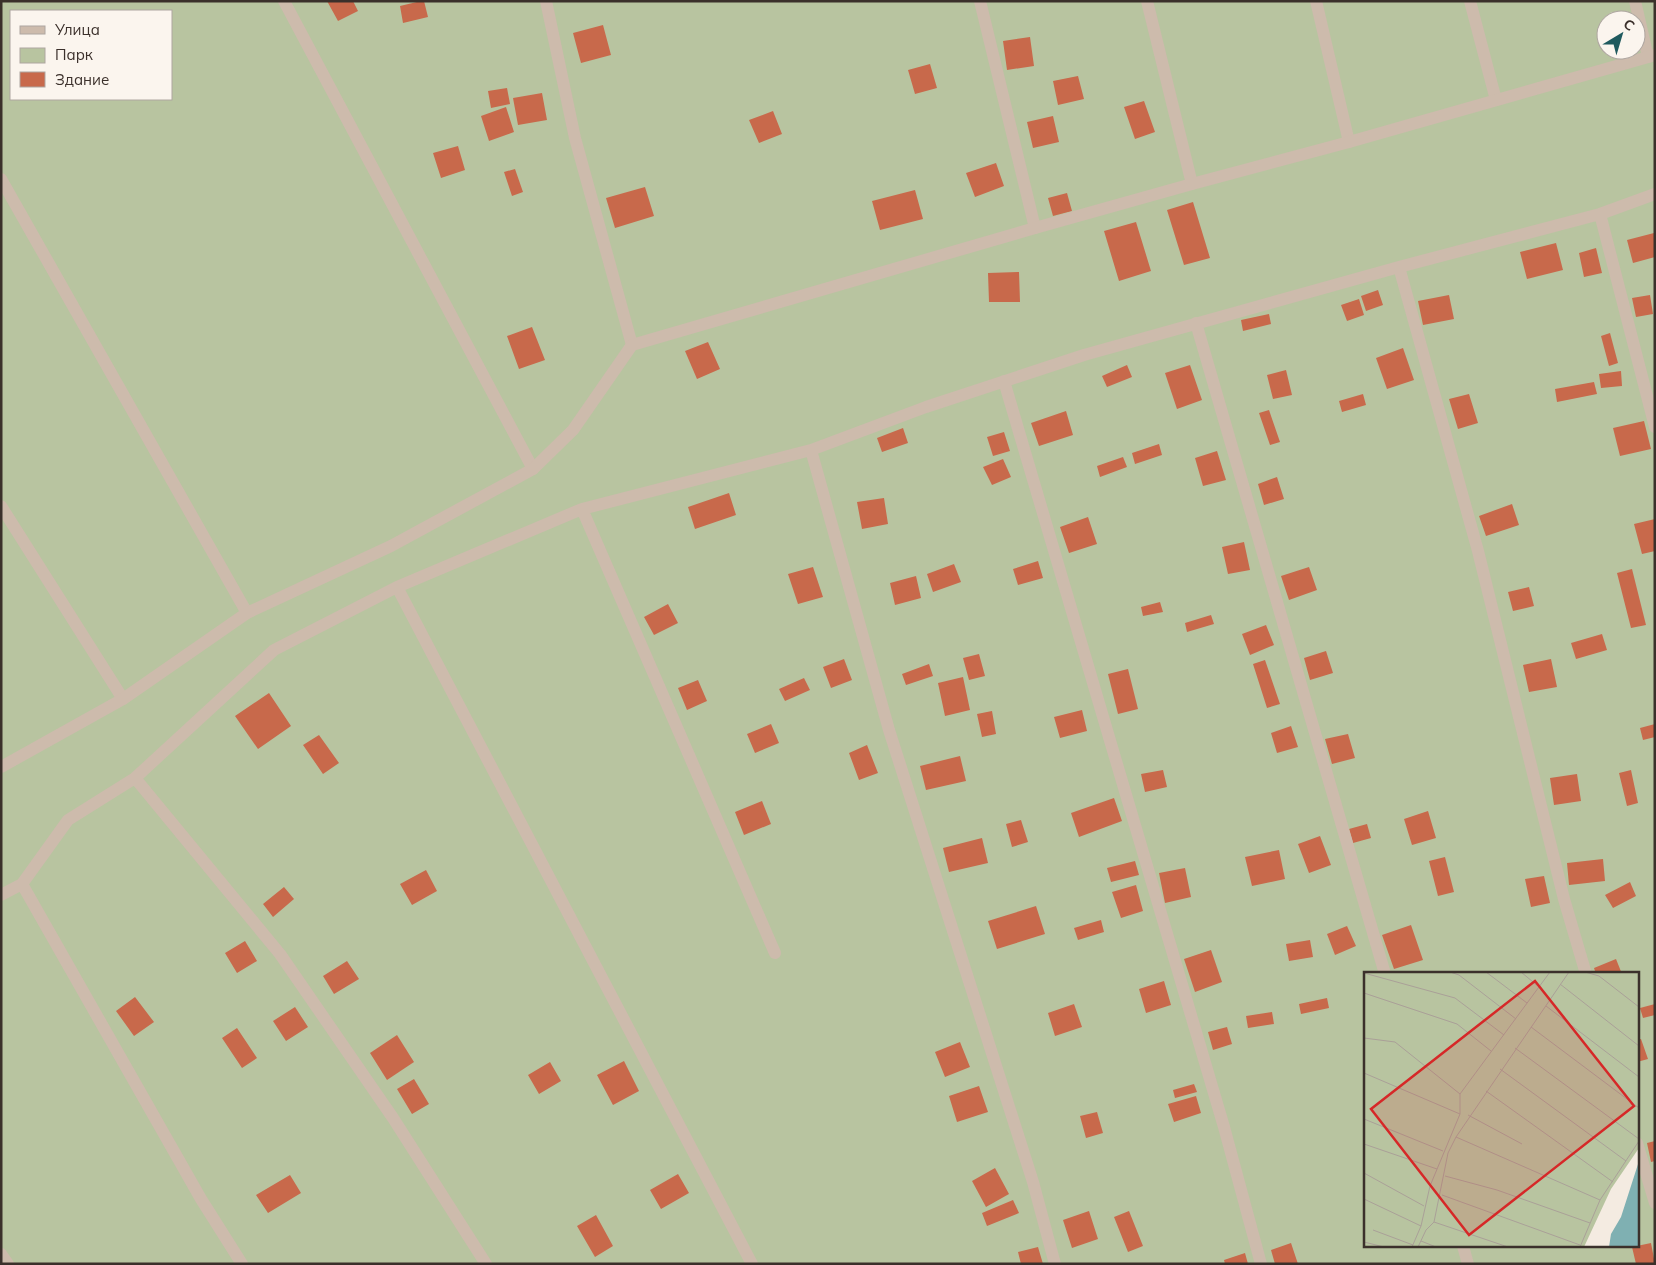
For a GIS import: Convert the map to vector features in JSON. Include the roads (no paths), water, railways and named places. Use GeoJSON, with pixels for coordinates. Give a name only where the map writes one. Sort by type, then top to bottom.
{"type":"FeatureCollection","features":[{"type":"Feature","properties":{"kind":"street"},"geometry":{"type":"LineString","coordinates":[[284,1],[534,469]]}},
{"type":"Feature","properties":{"kind":"street"},"geometry":{"type":"LineString","coordinates":[[546,1],[575,138],[632,345]]}},
{"type":"Feature","properties":{"kind":"street"},"geometry":{"type":"LineString","coordinates":[[980,1],[1035,228]]}},
{"type":"Feature","properties":{"kind":"street"},"geometry":{"type":"LineString","coordinates":[[1147,1],[1192,184]]}},
{"type":"Feature","properties":{"kind":"street"},"geometry":{"type":"LineString","coordinates":[[1316,1],[1349,142]]}},
{"type":"Feature","properties":{"kind":"street"},"geometry":{"type":"LineString","coordinates":[[1470,1],[1496,100]]}},
{"type":"Feature","properties":{"kind":"street"},"geometry":{"type":"LineString","coordinates":[[1,767],[123,699],[248,613],[391,546],[534,469],[574,430],[632,345],[1035,228],[1349,142],[1651,56],[1635,1]]}},
{"type":"Feature","properties":{"kind":"street"},"geometry":{"type":"LineString","coordinates":[[1,179],[248,613]]}},
{"type":"Feature","properties":{"kind":"street"},"geometry":{"type":"LineString","coordinates":[[1,895],[22,884],[68,820],[135,778],[274,650],[397,587],[582,509],[811,450],[926,407],[1084,355],[1399,267],[1600,214],[1655,194]]}},
{"type":"Feature","properties":{"kind":"street"},"geometry":{"type":"LineString","coordinates":[[1600,214],[1655,427]]}},
{"type":"Feature","properties":{"kind":"street"},"geometry":{"type":"LineString","coordinates":[[1399,267],[1478,551],[1561,889],[1585,972]]}},
{"type":"Feature","properties":{"kind":"street"},"geometry":{"type":"LineString","coordinates":[[1196,323],[1385,972]]}},
{"type":"Feature","properties":{"kind":"street"},"geometry":{"type":"LineString","coordinates":[[1004,381],[1224,1127],[1261,1264]]}},
{"type":"Feature","properties":{"kind":"street"},"geometry":{"type":"LineString","coordinates":[[811,450],[889,730],[1033,1182],[1055,1264]]}},
{"type":"Feature","properties":{"kind":"street"},"geometry":{"type":"LineString","coordinates":[[1,506],[123,699]]}},
{"type":"Feature","properties":{"kind":"street"},"geometry":{"type":"LineString","coordinates":[[582,509],[775,953]]}},
{"type":"Feature","properties":{"kind":"street"},"geometry":{"type":"LineString","coordinates":[[397,587],[752,1264]]}},
{"type":"Feature","properties":{"kind":"street"},"geometry":{"type":"LineString","coordinates":[[135,778],[280,954],[394,1118],[486,1264]]}},
{"type":"Feature","properties":{"kind":"street"},"geometry":{"type":"LineString","coordinates":[[22,884],[201,1199],[242,1264]]}},
{"type":"Feature","properties":{"kind":"street"},"geometry":{"type":"LineString","coordinates":[[1638,1146],[1655,1203]]}},
{"type":"Feature","properties":{"kind":"street"},"geometry":{"type":"LineString","coordinates":[[1464,1248],[1468,1264]]}},
{"type":"Feature","properties":{"kind":"street"},"geometry":{"type":"LineString","coordinates":[[1,1254],[8,1264]]}}]}
